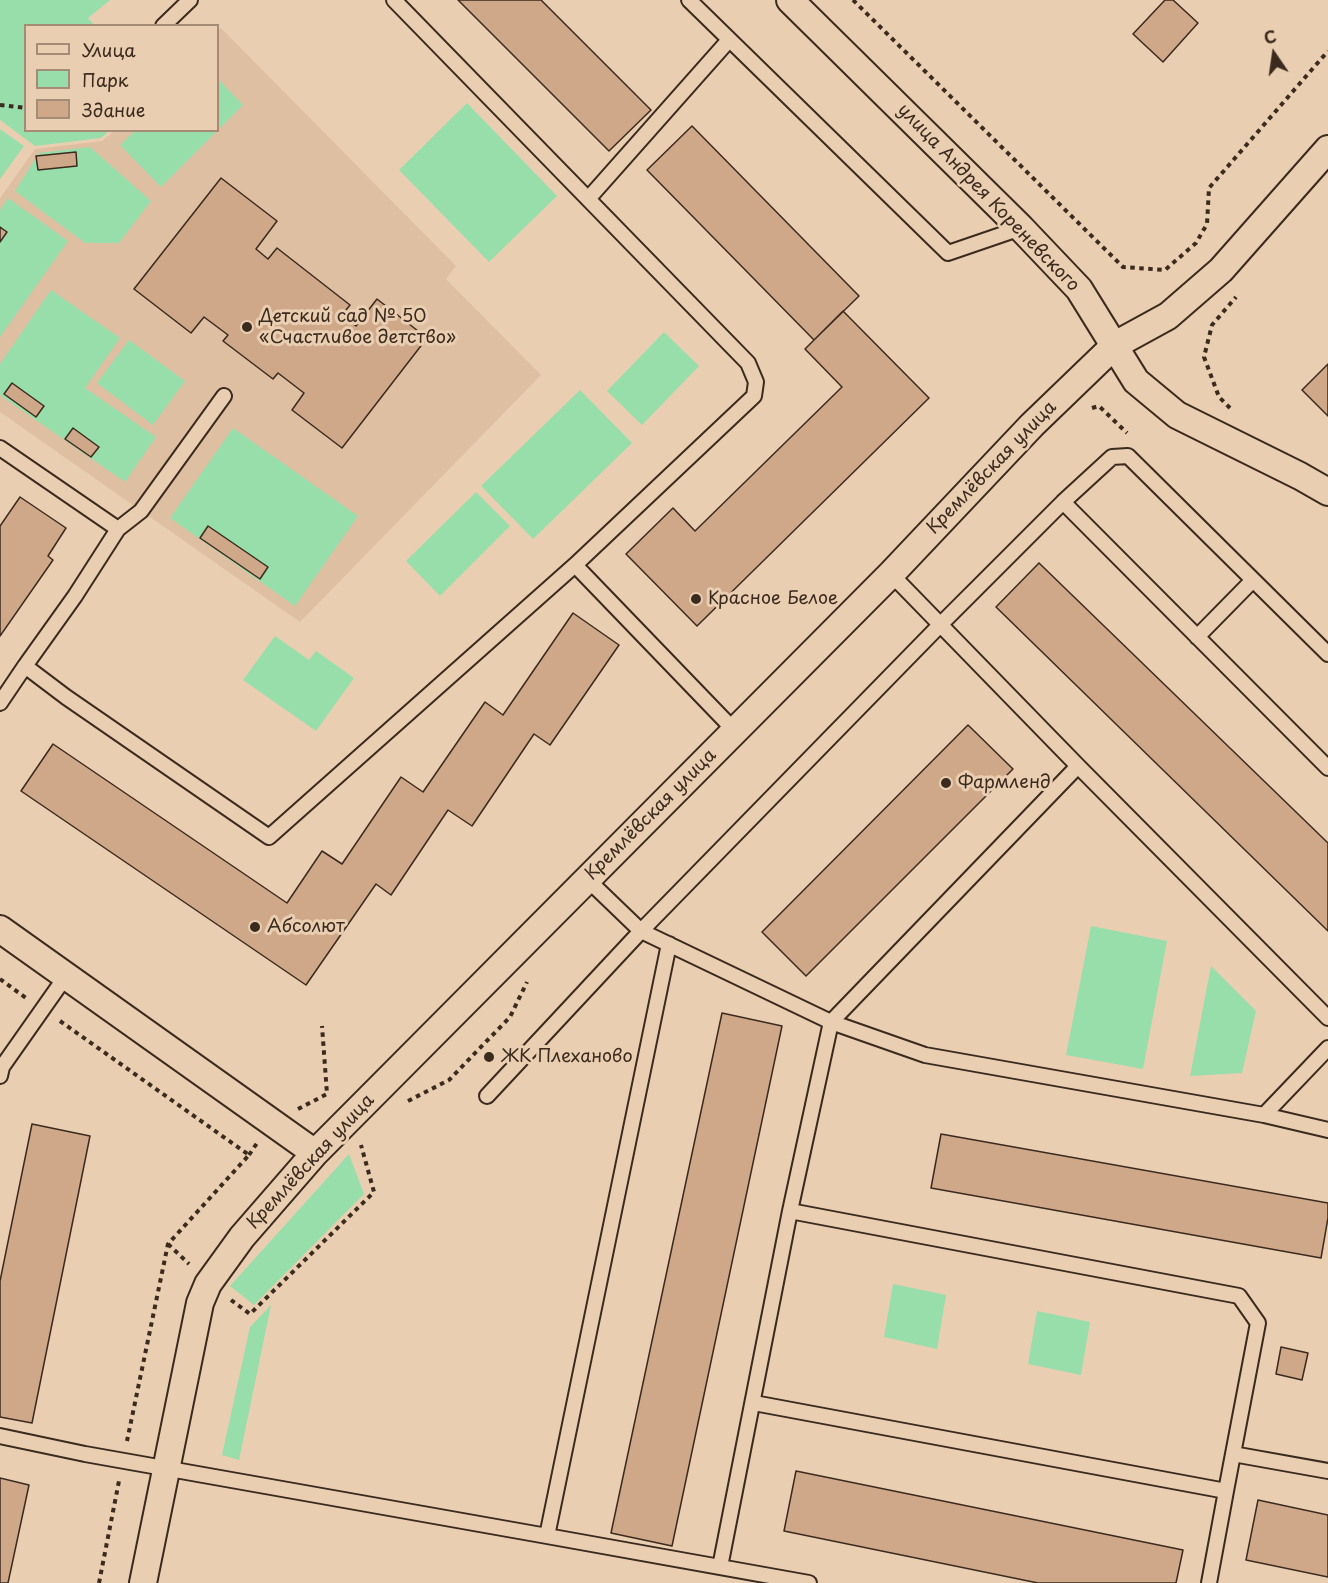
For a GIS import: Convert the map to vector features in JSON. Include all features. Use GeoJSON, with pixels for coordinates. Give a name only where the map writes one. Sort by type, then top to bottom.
{"type":"FeatureCollection","features":[{"type":"Feature","properties":{"kind":"street","name":"улица Андрея Кореневского"},"geometry":{"type":"LineString","coordinates":[[790,0],[1021,228],[1079,289],[1136,381],[1177,415],[1328,492]]}},
{"type":"Feature","properties":{"kind":"street","name":"Кремлёвская улица"},"geometry":{"type":"LineString","coordinates":[[143,1583],[200,1303],[208,1284],[236,1246],[315,1153],[891,574],[1032,425],[1115,345],[1168,316],[1221,270],[1328,149]]}},
{"type":"Feature","properties":{"kind":"street"},"geometry":{"type":"LineString","coordinates":[[0,929],[315,1153]]}},
{"type":"Feature","properties":{"kind":"lane"},"geometry":{"type":"LineString","coordinates":[[165,24],[190,0]]}},
{"type":"Feature","properties":{"kind":"lane"},"geometry":{"type":"LineString","coordinates":[[26,666],[66,697],[268,837],[575,565],[754,396],[756,382],[748,363],[394,0]]}},
{"type":"Feature","properties":{"kind":"lane"},"geometry":{"type":"LineString","coordinates":[[689,0],[948,253],[1021,228]]}},
{"type":"Feature","properties":{"kind":"lane"},"geometry":{"type":"LineString","coordinates":[[588,199],[729,40]]}},
{"type":"Feature","properties":{"kind":"lane"},"geometry":{"type":"LineString","coordinates":[[0,703],[75,596],[118,529],[141,511],[224,396]]}},
{"type":"Feature","properties":{"kind":"lane"},"geometry":{"type":"LineString","coordinates":[[0,448],[118,529]]}},
{"type":"Feature","properties":{"kind":"lane"},"geometry":{"type":"LineString","coordinates":[[487,1096],[641,932],[941,624],[1063,502],[1112,457],[1128,456],[1328,654]]}},
{"type":"Feature","properties":{"kind":"lane"},"geometry":{"type":"LineString","coordinates":[[1063,502],[1328,768]]}},
{"type":"Feature","properties":{"kind":"lane"},"geometry":{"type":"LineString","coordinates":[[575,565],[734,730]]}},
{"type":"Feature","properties":{"kind":"lane"},"geometry":{"type":"LineString","coordinates":[[891,574],[1328,1018]]}},
{"type":"Feature","properties":{"kind":"lane"},"geometry":{"type":"LineString","coordinates":[[1197,637],[1253,580]]}},
{"type":"Feature","properties":{"kind":"lane"},"geometry":{"type":"LineString","coordinates":[[720,1567],[790,1211],[831,1022],[1078,766]]}},
{"type":"Feature","properties":{"kind":"lane"},"geometry":{"type":"LineString","coordinates":[[587,879],[641,932],[831,1022],[925,1055],[1264,1115],[1328,1130]]}},
{"type":"Feature","properties":{"kind":"lane"},"geometry":{"type":"LineString","coordinates":[[547,1536],[669,944]]}},
{"type":"Feature","properties":{"kind":"lane"},"geometry":{"type":"LineString","coordinates":[[0,1076],[2,1067],[66,976]]}},
{"type":"Feature","properties":{"kind":"lane"},"geometry":{"type":"LineString","coordinates":[[1264,1115],[1328,1048]]}},
{"type":"Feature","properties":{"kind":"lane"},"geometry":{"type":"LineString","coordinates":[[790,1211],[1239,1296],[1258,1323],[1209,1583]]}},
{"type":"Feature","properties":{"kind":"lane"},"geometry":{"type":"LineString","coordinates":[[754,1403],[1226,1491]]}},
{"type":"Feature","properties":{"kind":"lane"},"geometry":{"type":"LineString","coordinates":[[0,1436],[809,1583]]}},
{"type":"Feature","properties":{"kind":"lane"},"geometry":{"type":"LineString","coordinates":[[1233,1454],[1328,1471]]}},
{"type":"Feature","properties":{"kind":"path"},"geometry":{"type":"LineString","coordinates":[[853,0],[1123,267],[1165,270],[1196,243],[1207,224],[1209,188],[1328,51]]}},
{"type":"Feature","properties":{"kind":"path"},"geometry":{"type":"LineString","coordinates":[[0,105],[24,108]]}},
{"type":"Feature","properties":{"kind":"path"},"geometry":{"type":"LineString","coordinates":[[1234,412],[1219,397],[1204,357],[1212,325],[1243,289]]}},
{"type":"Feature","properties":{"kind":"path"},"geometry":{"type":"LineString","coordinates":[[0,979],[249,1155]]}},
{"type":"Feature","properties":{"kind":"path"},"geometry":{"type":"LineString","coordinates":[[168,1244],[208,1284],[250,1314],[374,1192],[352,1116],[327,1094],[322,1026]]}},
{"type":"Feature","properties":{"kind":"path"},"geometry":{"type":"LineString","coordinates":[[99,1583],[168,1244],[249,1155],[271,1122],[327,1094]]}},
{"type":"Feature","properties":{"kind":"shaded area","name":"Детский сад № 50 «Счастливое детство»"},"geometry":{"type":"Polygon","coordinates":[[[221,28],[456,266],[446,279],[541,375],[300,622],[0,412],[0,198],[35,149],[102,141],[113,132],[219,132],[219,30],[221,28]]]}},
{"type":"Feature","properties":{"kind":"green space"},"geometry":{"type":"Polygon","coordinates":[[[0,0],[110,0],[88,18],[93,24],[24,24],[24,132],[108,132],[101,138],[35,146],[0,120],[0,0]]]}},
{"type":"Feature","properties":{"kind":"green space"},"geometry":{"type":"Polygon","coordinates":[[[219,80],[243,105],[219,129],[219,80]]]}},
{"type":"Feature","properties":{"kind":"green space"},"geometry":{"type":"Polygon","coordinates":[[[467,103],[557,196],[489,262],[399,170],[467,103]]]}},
{"type":"Feature","properties":{"kind":"green space"},"geometry":{"type":"Polygon","coordinates":[[[0,129],[24,146],[0,179],[0,129]]]}},
{"type":"Feature","properties":{"kind":"green space"},"geometry":{"type":"Polygon","coordinates":[[[134,132],[216,132],[161,187],[120,145],[134,132]]]}},
{"type":"Feature","properties":{"kind":"green space"},"geometry":{"type":"Polygon","coordinates":[[[90,147],[151,201],[119,243],[85,243],[15,191],[39,153],[90,147]]]}},
{"type":"Feature","properties":{"kind":"green space"},"geometry":{"type":"Polygon","coordinates":[[[8,198],[68,241],[0,337],[0,210],[8,198]]]}},
{"type":"Feature","properties":{"kind":"green space"},"geometry":{"type":"Polygon","coordinates":[[[51,290],[120,338],[85,388],[156,437],[125,482],[0,395],[0,364],[51,290]]]}},
{"type":"Feature","properties":{"kind":"green space"},"geometry":{"type":"Polygon","coordinates":[[[664,332],[699,366],[642,425],[607,391],[664,332]]]}},
{"type":"Feature","properties":{"kind":"green space"},"geometry":{"type":"Polygon","coordinates":[[[129,340],[185,381],[153,425],[97,383],[129,340]]]}},
{"type":"Feature","properties":{"kind":"green space"},"geometry":{"type":"Polygon","coordinates":[[[580,390],[632,443],[533,539],[481,486],[580,390]]]}},
{"type":"Feature","properties":{"kind":"green space"},"geometry":{"type":"Polygon","coordinates":[[[233,428],[358,516],[295,606],[170,518],[233,428]]]}},
{"type":"Feature","properties":{"kind":"green space"},"geometry":{"type":"Polygon","coordinates":[[[476,492],[510,526],[440,596],[406,561],[476,492]]]}},
{"type":"Feature","properties":{"kind":"green space"},"geometry":{"type":"Polygon","coordinates":[[[275,636],[309,660],[316,651],[354,678],[316,731],[243,680],[275,636]]]}},
{"type":"Feature","properties":{"kind":"green space"},"geometry":{"type":"Polygon","coordinates":[[[1091,926],[1167,941],[1143,1069],[1066,1055],[1091,926]]]}},
{"type":"Feature","properties":{"kind":"green space"},"geometry":{"type":"Polygon","coordinates":[[[1211,966],[1256,1011],[1242,1073],[1190,1076],[1211,966]]]}},
{"type":"Feature","properties":{"kind":"green space"},"geometry":{"type":"Polygon","coordinates":[[[349,1154],[364,1194],[254,1305],[230,1286],[349,1154]]]}},
{"type":"Feature","properties":{"kind":"green space"},"geometry":{"type":"Polygon","coordinates":[[[893,1284],[946,1295],[937,1349],[884,1337],[893,1284]]]}},
{"type":"Feature","properties":{"kind":"green space"},"geometry":{"type":"Polygon","coordinates":[[[271,1305],[239,1460],[222,1455],[250,1327],[271,1305]]]}},
{"type":"Feature","properties":{"kind":"green space"},"geometry":{"type":"Polygon","coordinates":[[[1037,1311],[1090,1322],[1081,1375],[1028,1364],[1037,1311]]]}},
{"type":"Feature","properties":{"kind":"building"},"geometry":{"type":"Polygon","coordinates":[[[458,0],[541,0],[651,110],[609,151],[458,0]]]}},
{"type":"Feature","properties":{"kind":"building"},"geometry":{"type":"Polygon","coordinates":[[[1165,0],[1173,0],[1198,23],[1163,62],[1133,34],[1165,0]]]}},
{"type":"Feature","properties":{"kind":"building"},"geometry":{"type":"Polygon","coordinates":[[[692,126],[859,296],[814,340],[647,170],[692,126]]]}},
{"type":"Feature","properties":{"kind":"building"},"geometry":{"type":"Polygon","coordinates":[[[76,152],[77,166],[38,170],[36,156],[76,152]]]}},
{"type":"Feature","properties":{"kind":"building"},"geometry":{"type":"Polygon","coordinates":[[[221,178],[277,221],[256,249],[268,259],[277,248],[350,305],[342,315],[356,326],[377,299],[427,338],[342,448],[292,410],[304,393],[278,373],[273,379],[223,341],[228,335],[204,317],[191,333],[134,289],[221,178]]]}},
{"type":"Feature","properties":{"kind":"building"},"geometry":{"type":"Polygon","coordinates":[[[0,227],[7,232],[0,242],[0,227]]]}},
{"type":"Feature","properties":{"kind":"building"},"geometry":{"type":"Polygon","coordinates":[[[843,311],[929,398],[697,626],[626,554],[673,508],[695,531],[842,387],[805,349],[843,311]]]}},
{"type":"Feature","properties":{"kind":"building"},"geometry":{"type":"Polygon","coordinates":[[[1328,364],[1328,416],[1302,390],[1328,364]]]}},
{"type":"Feature","properties":{"kind":"building"},"geometry":{"type":"Polygon","coordinates":[[[12,383],[44,406],[36,417],[4,394],[12,383]]]}},
{"type":"Feature","properties":{"kind":"building"},"geometry":{"type":"Polygon","coordinates":[[[73,428],[99,447],[91,457],[65,439],[73,428]]]}},
{"type":"Feature","properties":{"kind":"building"},"geometry":{"type":"Polygon","coordinates":[[[20,497],[66,528],[48,556],[53,560],[0,636],[0,526],[20,497]]]}},
{"type":"Feature","properties":{"kind":"building"},"geometry":{"type":"Polygon","coordinates":[[[208,526],[268,567],[260,579],[200,538],[208,526]]]}},
{"type":"Feature","properties":{"kind":"building"},"geometry":{"type":"Polygon","coordinates":[[[1039,563],[1328,843],[1328,931],[996,607],[1039,563]]]}},
{"type":"Feature","properties":{"kind":"building"},"geometry":{"type":"Polygon","coordinates":[[[573,613],[619,645],[550,745],[534,734],[472,826],[448,810],[391,895],[376,884],[306,985],[21,791],[53,744],[287,903],[322,851],[342,864],[401,777],[423,792],[485,702],[503,715],[573,613]]]}},
{"type":"Feature","properties":{"kind":"building"},"geometry":{"type":"Polygon","coordinates":[[[968,725],[1013,769],[806,976],[762,932],[968,725]]]}},
{"type":"Feature","properties":{"kind":"building"},"geometry":{"type":"Polygon","coordinates":[[[722,1013],[782,1026],[672,1546],[611,1533],[722,1013]]]}},
{"type":"Feature","properties":{"kind":"building"},"geometry":{"type":"Polygon","coordinates":[[[32,1124],[90,1136],[32,1423],[0,1417],[0,1281],[32,1124]]]}},
{"type":"Feature","properties":{"kind":"building"},"geometry":{"type":"Polygon","coordinates":[[[941,1134],[1328,1203],[1328,1218],[1321,1258],[931,1188],[941,1134]]]}},
{"type":"Feature","properties":{"kind":"building"},"geometry":{"type":"Polygon","coordinates":[[[1281,1347],[1308,1353],[1302,1380],[1276,1374],[1281,1347]]]}},
{"type":"Feature","properties":{"kind":"building"},"geometry":{"type":"Polygon","coordinates":[[[796,1471],[1183,1550],[1176,1583],[1038,1583],[784,1531],[796,1471]]]}},
{"type":"Feature","properties":{"kind":"building"},"geometry":{"type":"Polygon","coordinates":[[[0,1478],[29,1485],[8,1583],[0,1583],[0,1478]]]}},
{"type":"Feature","properties":{"kind":"building"},"geometry":{"type":"Polygon","coordinates":[[[1258,1500],[1328,1515],[1328,1577],[1246,1560],[1258,1500]]]}},
{"type":"Feature","properties":{"kind":"place","name":"Детский сад № 50 «Счастливое детство»"},"geometry":{"type":"Point","coordinates":[247,327]}},
{"type":"Feature","properties":{"kind":"place","name":"Красное Белое"},"geometry":{"type":"Point","coordinates":[696,599]}},
{"type":"Feature","properties":{"kind":"place","name":"Фармленд"},"geometry":{"type":"Point","coordinates":[946,783]}},
{"type":"Feature","properties":{"kind":"place","name":"Абсолют"},"geometry":{"type":"Point","coordinates":[255,927]}},
{"type":"Feature","properties":{"kind":"place","name":"ЖК Плеханово"},"geometry":{"type":"Point","coordinates":[489,1057]}}]}
